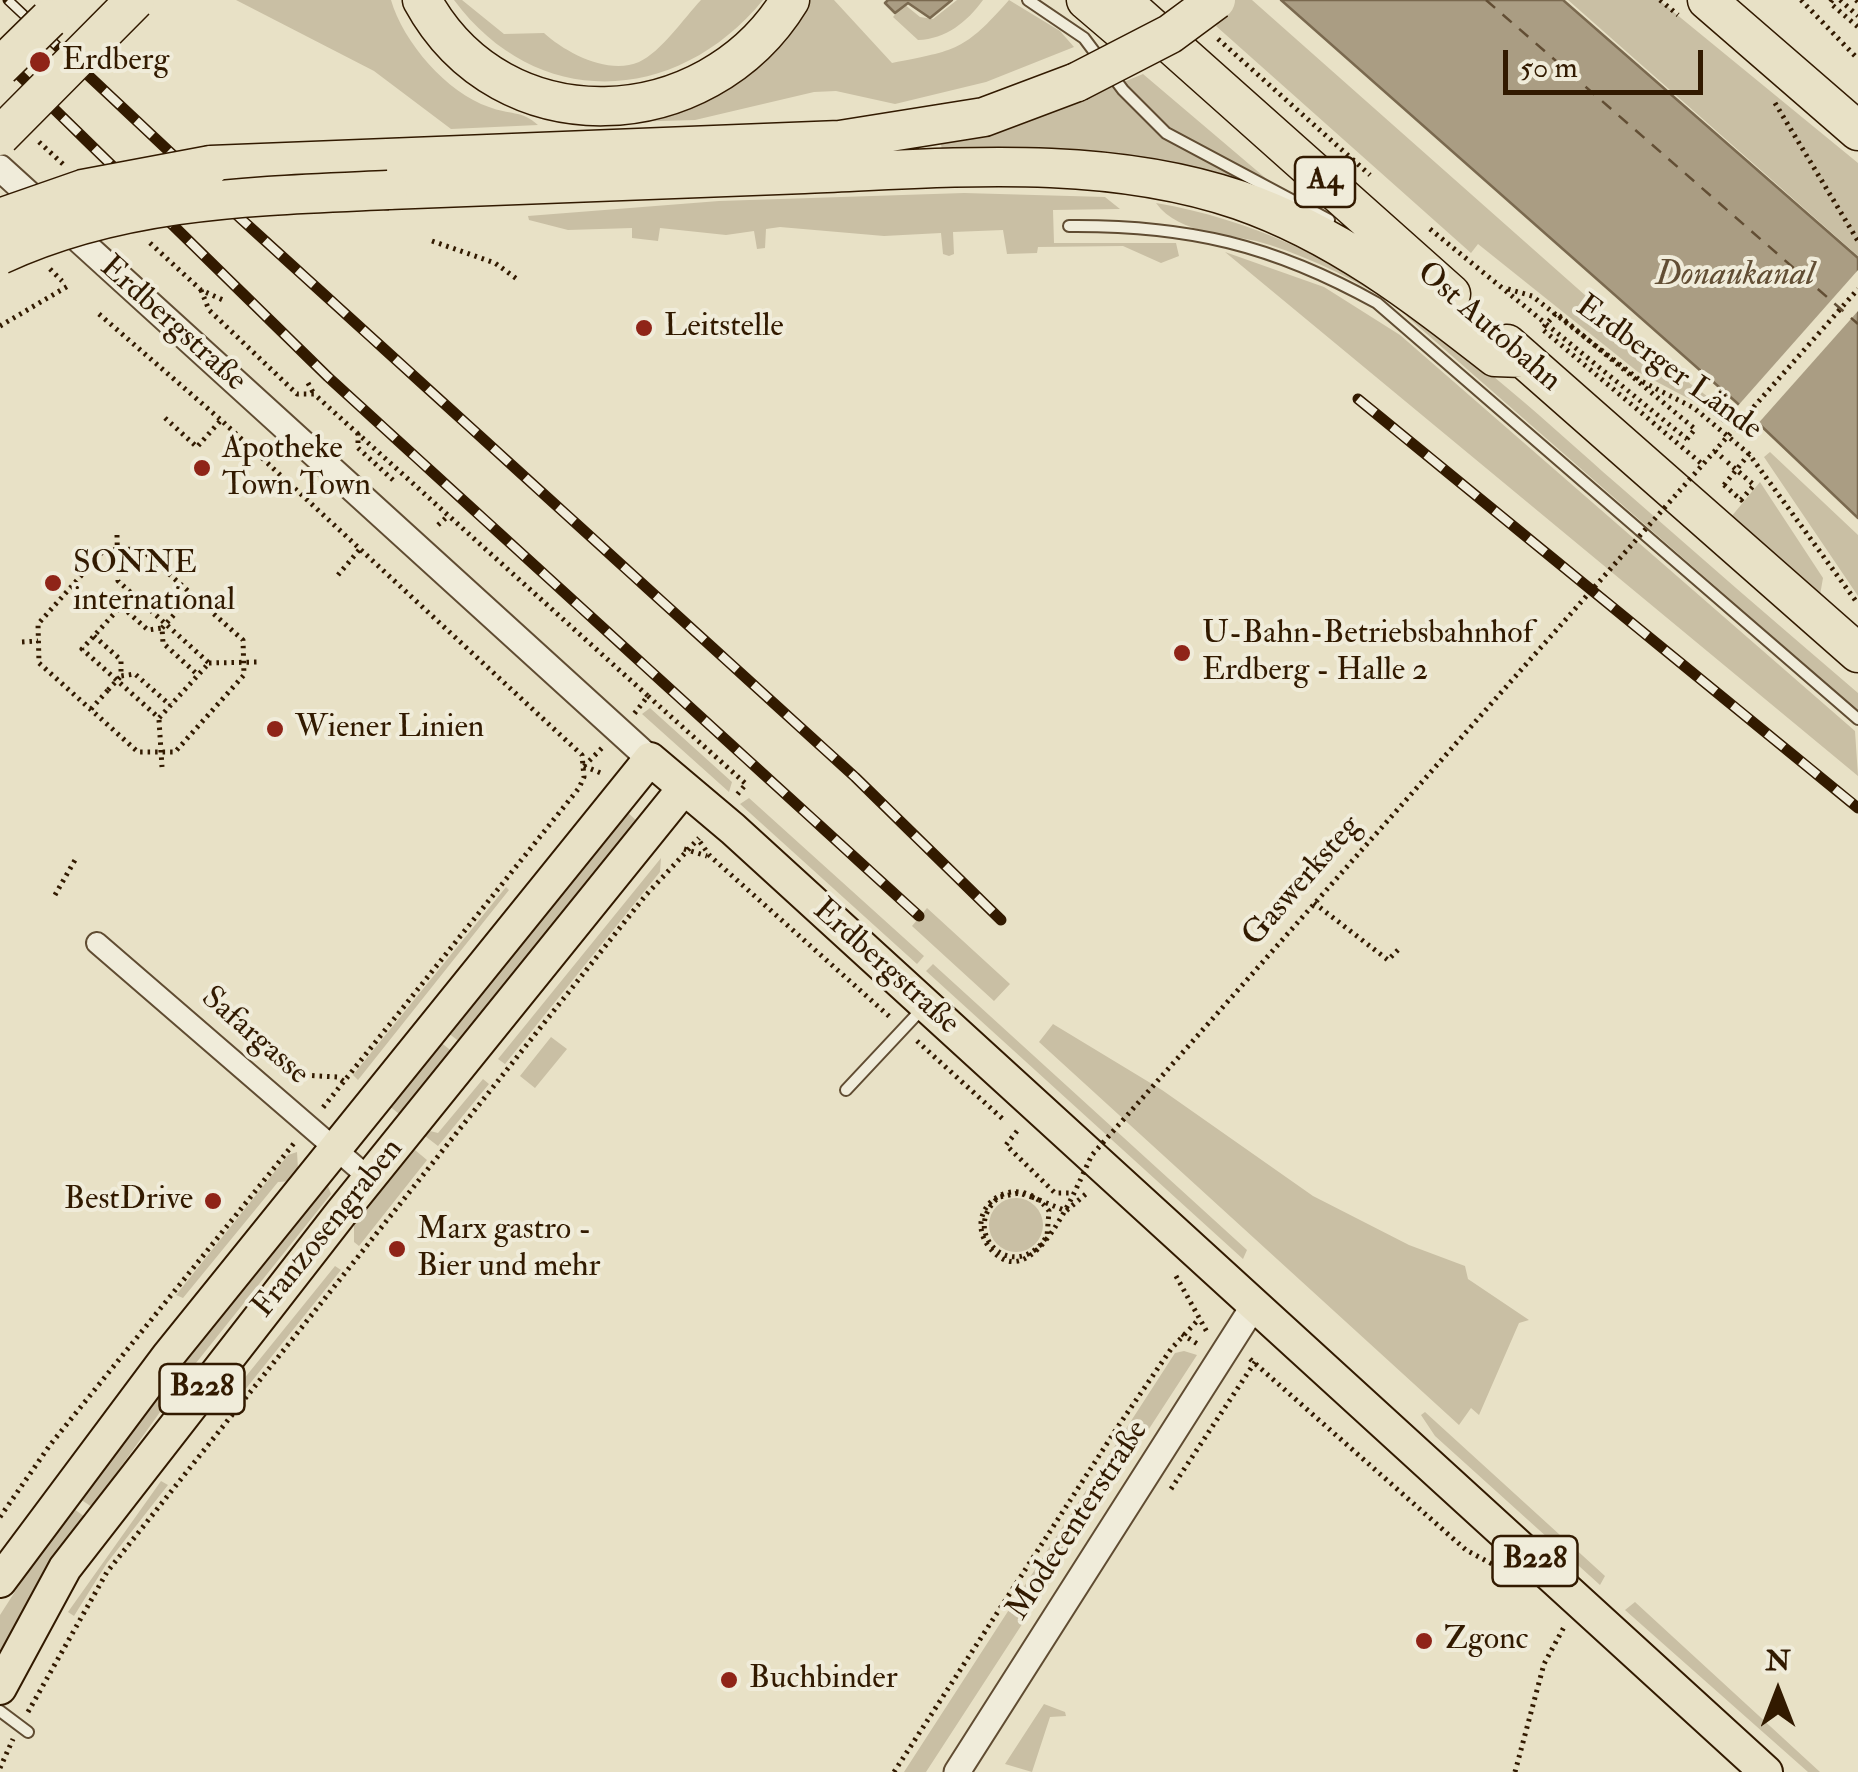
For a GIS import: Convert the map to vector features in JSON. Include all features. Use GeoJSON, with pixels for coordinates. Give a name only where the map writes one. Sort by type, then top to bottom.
{"type":"FeatureCollection","features":[{"type":"Feature","properties":{"kind":"highway"},"geometry":{"type":"LineString","coordinates":[[0,67],[67,0]]}},
{"type":"Feature","properties":{"kind":"highway"},"geometry":{"type":"LineString","coordinates":[[0,136],[135,0]]}},
{"type":"Feature","properties":{"kind":"highway"},"geometry":{"type":"LineString","coordinates":[[422,0],[457,45],[506,80],[560,102],[616,107],[670,99],[719,75],[758,42],[790,0]]}},
{"type":"Feature","properties":{"kind":"highway"},"geometry":{"type":"LineString","coordinates":[[5,256],[80,225],[184,202],[894,170],[1050,169],[1153,177],[1240,201],[1338,243],[1495,358],[1509,350],[1086,0]]}},
{"type":"Feature","properties":{"kind":"highway","name":"Ost Autobahn"},"geometry":{"type":"LineString","coordinates":[[1121,0],[1509,350],[1858,653]]}},
{"type":"Feature","properties":{"kind":"highway"},"geometry":{"type":"LineString","coordinates":[[0,218],[83,189],[211,165],[884,136],[984,117],[1077,82],[1170,34],[1216,0]]}},
{"type":"Feature","properties":{"kind":"highway"},"geometry":{"type":"LineString","coordinates":[[1713,3],[1858,130]]}},
{"type":"Feature","properties":{"kind":"main road","name":"Erdbergstraße"},"geometry":{"type":"LineString","coordinates":[[650,759],[926,1005],[1766,1772]]}},
{"type":"Feature","properties":{"kind":"main road","name":"Franzosengraben"},"geometry":{"type":"LineString","coordinates":[[0,1581],[168,1356],[650,759]]}},
{"type":"Feature","properties":{"kind":"main road","name":"Franzosengraben"},"geometry":{"type":"LineString","coordinates":[[0,1688],[65,1568],[369,1178],[684,788]]}},
{"type":"Feature","properties":{"kind":"street","name":"Erdbergstraße"},"geometry":{"type":"LineString","coordinates":[[0,168],[650,759]]}},
{"type":"Feature","properties":{"kind":"street","name":"Safargasse"},"geometry":{"type":"LineString","coordinates":[[97,943],[369,1178]]}},
{"type":"Feature","properties":{"kind":"street","name":"Modecenterstraße"},"geometry":{"type":"LineString","coordinates":[[957,1772],[1255,1304]]}},
{"type":"Feature","properties":{"kind":"lane"},"geometry":{"type":"LineString","coordinates":[[1028,0],[1084,38],[1123,90],[1166,133],[1342,229]]}},
{"type":"Feature","properties":{"kind":"lane"},"geometry":{"type":"LineString","coordinates":[[1069,226],[1139,226],[1217,239],[1306,267],[1377,303],[1858,719]]}},
{"type":"Feature","properties":{"kind":"lane"},"geometry":{"type":"LineString","coordinates":[[1357,240],[1509,350]]}},
{"type":"Feature","properties":{"kind":"lane"},"geometry":{"type":"LineString","coordinates":[[846,1090],[926,1005]]}},
{"type":"Feature","properties":{"kind":"lane"},"geometry":{"type":"LineString","coordinates":[[0,1712],[24,1730]]}},
{"type":"Feature","properties":{"kind":"path"},"geometry":{"type":"LineString","coordinates":[[1802,0],[1858,59]]}},
{"type":"Feature","properties":{"kind":"path"},"geometry":{"type":"LineString","coordinates":[[1858,16],[1836,0],[1830,2],[1858,28]]}},
{"type":"Feature","properties":{"kind":"path"},"geometry":{"type":"LineString","coordinates":[[1217,39],[1376,180]]}},
{"type":"Feature","properties":{"kind":"path"},"geometry":{"type":"LineString","coordinates":[[1783,114],[1858,241]]}},
{"type":"Feature","properties":{"kind":"path"},"geometry":{"type":"LineString","coordinates":[[1419,219],[1505,288],[1687,439],[1696,428],[1556,312],[1542,329],[1702,464]]}},
{"type":"Feature","properties":{"kind":"path"},"geometry":{"type":"LineString","coordinates":[[432,241],[495,263],[517,279]]}},
{"type":"Feature","properties":{"kind":"path"},"geometry":{"type":"LineString","coordinates":[[0,326],[68,286]]}},
{"type":"Feature","properties":{"kind":"path","name":"Erdberger Lände"},"geometry":{"type":"LineString","coordinates":[[1505,288],[1532,296],[1641,380],[1694,408],[1749,454],[1858,604]]}},
{"type":"Feature","properties":{"kind":"path","name":"Gaswerksteg"},"geometry":{"type":"LineString","coordinates":[[1099,1205],[1087,1193],[1066,1211],[1032,1197],[1005,1194],[994,1202],[984,1220],[986,1235],[994,1250],[1006,1256],[1024,1256],[1047,1236],[1049,1211],[1032,1194],[1019,1190],[1005,1192],[988,1205],[982,1220],[983,1236],[999,1255],[1024,1258],[1041,1249],[1072,1193],[1092,1155],[1858,289]]}},
{"type":"Feature","properties":{"kind":"path"},"geometry":{"type":"LineString","coordinates":[[225,301],[201,290],[209,310],[296,394],[314,394]]}},
{"type":"Feature","properties":{"kind":"path"},"geometry":{"type":"LineString","coordinates":[[99,314],[222,420],[574,744],[584,766]]}},
{"type":"Feature","properties":{"kind":"path"},"geometry":{"type":"LineString","coordinates":[[0,1768],[108,1572],[684,849],[746,784],[314,394],[308,383]]}},
{"type":"Feature","properties":{"kind":"path"},"geometry":{"type":"LineString","coordinates":[[165,418],[197,447],[222,420]]}},
{"type":"Feature","properties":{"kind":"path"},"geometry":{"type":"LineString","coordinates":[[358,434],[358,448],[394,480]]}},
{"type":"Feature","properties":{"kind":"path"},"geometry":{"type":"LineString","coordinates":[[1715,451],[1754,484],[1740,500],[1724,486],[1749,454]]}},
{"type":"Feature","properties":{"kind":"path"},"geometry":{"type":"LineString","coordinates":[[438,526],[448,516]]}},
{"type":"Feature","properties":{"kind":"path"},"geometry":{"type":"LineString","coordinates":[[118,550],[118,535],[118,582],[209,663],[258,662]]}},
{"type":"Feature","properties":{"kind":"path"},"geometry":{"type":"LineString","coordinates":[[141,549],[243,640],[244,675],[175,752],[138,752],[39,663],[38,624],[104,550],[118,550],[141,549]]}},
{"type":"Feature","properties":{"kind":"path"},"geometry":{"type":"LineString","coordinates":[[338,575],[360,550]]}},
{"type":"Feature","properties":{"kind":"path"},"geometry":{"type":"LineString","coordinates":[[132,594],[82,649],[159,718],[162,767]]}},
{"type":"Feature","properties":{"kind":"path"},"geometry":{"type":"LineString","coordinates":[[121,606],[148,630],[162,628],[192,595]]}},
{"type":"Feature","properties":{"kind":"path"},"geometry":{"type":"LineString","coordinates":[[162,628],[168,647],[198,675]]}},
{"type":"Feature","properties":{"kind":"path"},"geometry":{"type":"LineString","coordinates":[[94,636],[121,660],[121,676]]}},
{"type":"Feature","properties":{"kind":"path"},"geometry":{"type":"LineString","coordinates":[[22,642],[38,641]]}},
{"type":"Feature","properties":{"kind":"path"},"geometry":{"type":"LineString","coordinates":[[159,718],[209,663]]}},
{"type":"Feature","properties":{"kind":"path"},"geometry":{"type":"LineString","coordinates":[[91,709],[121,676],[135,674],[171,706]]}},
{"type":"Feature","properties":{"kind":"path"},"geometry":{"type":"LineString","coordinates":[[0,1517],[50,1446],[579,788],[584,766],[648,696]]}},
{"type":"Feature","properties":{"kind":"path"},"geometry":{"type":"LineString","coordinates":[[670,846],[710,856]]}},
{"type":"Feature","properties":{"kind":"path"},"geometry":{"type":"LineString","coordinates":[[56,895],[75,860]]}},
{"type":"Feature","properties":{"kind":"path"},"geometry":{"type":"LineString","coordinates":[[1314,904],[1388,960],[1398,950]]}},
{"type":"Feature","properties":{"kind":"path"},"geometry":{"type":"LineString","coordinates":[[264,1044],[301,1076],[343,1081]]}},
{"type":"Feature","properties":{"kind":"path"},"geometry":{"type":"LineString","coordinates":[[1017,1132],[1006,1145],[1055,1193],[1072,1193]]}},
{"type":"Feature","properties":{"kind":"path"},"geometry":{"type":"LineString","coordinates":[[1164,1264],[1188,1293],[1207,1333]]}},
{"type":"Feature","properties":{"kind":"path"},"geometry":{"type":"LineString","coordinates":[[894,1772],[1182,1334],[1198,1320]]}},
{"type":"Feature","properties":{"kind":"path"},"geometry":{"type":"LineString","coordinates":[[1182,1334],[1199,1345]]}},
{"type":"Feature","properties":{"kind":"path"},"geometry":{"type":"LineString","coordinates":[[1255,1362],[1466,1550],[1503,1574]]}},
{"type":"Feature","properties":{"kind":"path"},"geometry":{"type":"LineString","coordinates":[[1552,1616],[1573,1636]]}},
{"type":"Feature","properties":{"kind":"path"},"geometry":{"type":"LineString","coordinates":[[1515,1772],[1544,1664],[1564,1627]]}},
{"type":"Feature","properties":{"kind":"path"},"geometry":{"type":"LineString","coordinates":[[0,1740],[8,1748]]}},
{"type":"Feature","properties":{"kind":"shaded area"},"geometry":{"type":"Polygon","coordinates":[[[236,0],[391,0],[416,49],[443,78],[473,100],[526,117],[538,125],[451,129],[374,71],[236,0]]]}},
{"type":"Feature","properties":{"kind":"shaded area"},"geometry":{"type":"Polygon","coordinates":[[[454,0],[462,0],[504,34],[544,33],[588,60],[614,66],[647,57],[701,0],[763,0],[729,34],[691,60],[650,75],[608,81],[566,77],[526,62],[488,37],[454,0]]]}},
{"type":"Feature","properties":{"kind":"shaded area"},"geometry":{"type":"Polygon","coordinates":[[[803,0],[834,0],[892,63],[958,46],[981,30],[1009,0],[1060,31],[1074,47],[986,82],[895,104],[836,91],[814,92],[695,120],[625,122],[803,0]]]}},
{"type":"Feature","properties":{"kind":"shaded area"},"geometry":{"type":"Polygon","coordinates":[[[957,0],[983,0],[963,22],[938,36],[918,40],[893,17],[904,4],[920,17],[933,19],[957,0]]]}},
{"type":"Feature","properties":{"kind":"shaded area"},"geometry":{"type":"Polygon","coordinates":[[[1234,0],[1252,0],[1656,358],[1731,414],[1723,423],[1699,404],[1638,372],[1478,244],[1471,253],[1216,26],[1234,0]]]}},
{"type":"Feature","properties":{"kind":"shaded area"},"geometry":{"type":"Polygon","coordinates":[[[1568,0],[1659,0],[1858,163],[1858,256],[1568,0]]]}},
{"type":"Feature","properties":{"kind":"shaded area"},"geometry":{"type":"Polygon","coordinates":[[[1143,74],[1289,198],[942,151],[941,144],[1049,113],[1143,74]]]}},
{"type":"Feature","properties":{"kind":"shaded area"},"geometry":{"type":"Polygon","coordinates":[[[964,193],[1105,197],[1120,209],[1053,210],[1054,243],[1176,243],[1179,256],[1161,263],[1123,246],[1038,247],[1037,253],[1007,254],[1003,230],[953,232],[954,254],[949,256],[943,254],[941,233],[884,236],[780,227],[766,229],[765,248],[757,249],[754,231],[726,235],[660,228],[658,241],[632,238],[632,228],[568,230],[529,220],[528,216],[719,201],[964,193]]]}},
{"type":"Feature","properties":{"kind":"shaded area"},"geometry":{"type":"Polygon","coordinates":[[[1156,203],[1225,219],[1289,243],[1406,309],[1513,392],[1858,693],[1858,711],[1396,307],[1319,264],[1270,245],[1193,228],[1166,214],[1156,203]]]}},
{"type":"Feature","properties":{"kind":"shaded area"},"geometry":{"type":"Polygon","coordinates":[[[1225,252],[1324,287],[1400,335],[1855,731],[1858,776],[1225,252]]]}},
{"type":"Feature","properties":{"kind":"shaded area"},"geometry":{"type":"Polygon","coordinates":[[[1770,452],[1858,535],[1858,596],[1764,457],[1770,452]]]}},
{"type":"Feature","properties":{"kind":"shaded area"},"geometry":{"type":"Polygon","coordinates":[[[1760,482],[1823,578],[1820,595],[1731,517],[1760,482]]]}},
{"type":"Feature","properties":{"kind":"shaded area"},"geometry":{"type":"Polygon","coordinates":[[[650,708],[732,782],[729,792],[642,714],[650,708]]]}},
{"type":"Feature","properties":{"kind":"shaded area"},"geometry":{"type":"Polygon","coordinates":[[[749,798],[924,956],[917,964],[740,804],[749,798]]]}},
{"type":"Feature","properties":{"kind":"shaded area"},"geometry":{"type":"Polygon","coordinates":[[[624,809],[639,823],[461,1043],[447,1032],[624,809]]]}},
{"type":"Feature","properties":{"kind":"shaded area"},"geometry":{"type":"Polygon","coordinates":[[[661,858],[660,872],[505,1064],[498,1059],[661,858]]]}},
{"type":"Feature","properties":{"kind":"shaded area"},"geometry":{"type":"Polygon","coordinates":[[[506,887],[509,890],[358,1080],[353,1075],[506,887]]]}},
{"type":"Feature","properties":{"kind":"shaded area"},"geometry":{"type":"Polygon","coordinates":[[[927,908],[1010,984],[994,1001],[912,926],[927,908]]]}},
{"type":"Feature","properties":{"kind":"shaded area"},"geometry":{"type":"Polygon","coordinates":[[[933,964],[1247,1250],[1243,1259],[926,971],[933,964]]]}},
{"type":"Feature","properties":{"kind":"shaded area"},"geometry":{"type":"Polygon","coordinates":[[[1053,1024],[1162,1090],[1313,1196],[1409,1245],[1465,1266],[1468,1279],[1529,1320],[1519,1323],[1479,1415],[1471,1408],[1459,1425],[1039,1042],[1053,1024]]]}},
{"type":"Feature","properties":{"kind":"shaded area"},"geometry":{"type":"Polygon","coordinates":[[[551,1037],[567,1049],[535,1088],[520,1076],[551,1037]]]}},
{"type":"Feature","properties":{"kind":"shaded area"},"geometry":{"type":"Polygon","coordinates":[[[439,1041],[454,1053],[403,1117],[388,1105],[439,1041]]]}},
{"type":"Feature","properties":{"kind":"shaded area"},"geometry":{"type":"Polygon","coordinates":[[[483,1079],[489,1084],[438,1146],[425,1136],[430,1131],[438,1133],[483,1079]]]}},
{"type":"Feature","properties":{"kind":"shaded area"},"geometry":{"type":"Polygon","coordinates":[[[415,1150],[427,1160],[359,1246],[354,1242],[354,1224],[415,1150]]]}},
{"type":"Feature","properties":{"kind":"shaded area"},"geometry":{"type":"Polygon","coordinates":[[[297,1152],[298,1169],[292,1181],[278,1182],[183,1298],[176,1295],[288,1155],[297,1152]]]}},
{"type":"Feature","properties":{"kind":"shaded area"},"geometry":{"type":"Polygon","coordinates":[[[328,1186],[331,1194],[188,1373],[92,1507],[77,1497],[328,1186]]]}},
{"type":"Feature","properties":{"kind":"shaded area"},"geometry":{"type":"Polygon","coordinates":[[[1016,1198],[1035,1206],[1043,1225],[1035,1244],[1016,1252],[997,1244],[989,1225],[997,1206],[1016,1198]]]}},
{"type":"Feature","properties":{"kind":"shaded area"},"geometry":{"type":"Polygon","coordinates":[[[335,1266],[341,1270],[232,1406],[226,1401],[335,1266]]]}},
{"type":"Feature","properties":{"kind":"shaded area"},"geometry":{"type":"Polygon","coordinates":[[[1175,1353],[1197,1355],[926,1772],[904,1772],[1175,1353]]]}},
{"type":"Feature","properties":{"kind":"shaded area"},"geometry":{"type":"Polygon","coordinates":[[[1425,1412],[1605,1576],[1600,1585],[1435,1436],[1421,1415],[1425,1412]]]}},
{"type":"Feature","properties":{"kind":"shaded area"},"geometry":{"type":"Polygon","coordinates":[[[161,1481],[168,1485],[107,1563],[74,1616],[68,1612],[161,1481]]]}},
{"type":"Feature","properties":{"kind":"shaded area"},"geometry":{"type":"Polygon","coordinates":[[[70,1506],[85,1517],[35,1588],[0,1651],[0,1615],[70,1506]]]}},
{"type":"Feature","properties":{"kind":"shaded area"},"geometry":{"type":"Polygon","coordinates":[[[1635,1602],[1820,1772],[1808,1772],[1625,1610],[1635,1602]]]}},
{"type":"Feature","properties":{"kind":"shaded area"},"geometry":{"type":"Polygon","coordinates":[[[1044,1704],[1065,1712],[1066,1716],[1050,1717],[1032,1772],[1005,1764],[1044,1704]]]}},
{"type":"Feature","properties":{"kind":"water"},"geometry":{"type":"Polygon","coordinates":[[[952,0],[930,18],[908,3],[895,13],[885,3],[952,0]]]}},
{"type":"Feature","properties":{"kind":"water","name":"Donaukanal"},"geometry":{"type":"Polygon","coordinates":[[[1281,0],[1563,0],[1858,258],[1858,518],[1736,402],[1281,0]]]}},
{"type":"Feature","properties":{"kind":"pier"},"geometry":{"type":"Polygon","coordinates":[[[1858,270],[1858,311],[1755,427],[1735,409],[1858,270]]]}},
{"type":"Feature","properties":{"kind":"ferry route"},"geometry":{"type":"LineString","coordinates":[[1486,0],[1858,324]]}},
{"type":"Feature","properties":{"kind":"railway"},"geometry":{"type":"LineString","coordinates":[[8,0],[240,218],[855,777],[1001,920]]}},
{"type":"Feature","properties":{"kind":"railway"},"geometry":{"type":"LineString","coordinates":[[0,56],[328,377],[919,916]]}},
{"type":"Feature","properties":{"kind":"railway"},"geometry":{"type":"LineString","coordinates":[[1358,399],[1858,808]]}},
{"type":"Feature","properties":{"kind":"place","name":"Erdberg"},"geometry":{"type":"Point","coordinates":[40,62]}},
{"type":"Feature","properties":{"kind":"place","name":"Leitstelle"},"geometry":{"type":"Point","coordinates":[644,328]}},
{"type":"Feature","properties":{"kind":"place","name":"Apotheke Town Town"},"geometry":{"type":"Point","coordinates":[202,468]}},
{"type":"Feature","properties":{"kind":"place","name":"SONNE international"},"geometry":{"type":"Point","coordinates":[53,583]}},
{"type":"Feature","properties":{"kind":"place","name":"U-Bahn-Betriebsbahnhof Erdberg - Halle 2"},"geometry":{"type":"Point","coordinates":[1182,653]}},
{"type":"Feature","properties":{"kind":"place","name":"Wiener Linien"},"geometry":{"type":"Point","coordinates":[275,729]}},
{"type":"Feature","properties":{"kind":"place","name":"BestDrive"},"geometry":{"type":"Point","coordinates":[213,1201]}},
{"type":"Feature","properties":{"kind":"place","name":"Marx gastro - Bier und mehr"},"geometry":{"type":"Point","coordinates":[397,1249]}},
{"type":"Feature","properties":{"kind":"place","name":"Zgonc"},"geometry":{"type":"Point","coordinates":[1424,1641]}},
{"type":"Feature","properties":{"kind":"place","name":"Buchbinder"},"geometry":{"type":"Point","coordinates":[729,1680]}}]}
